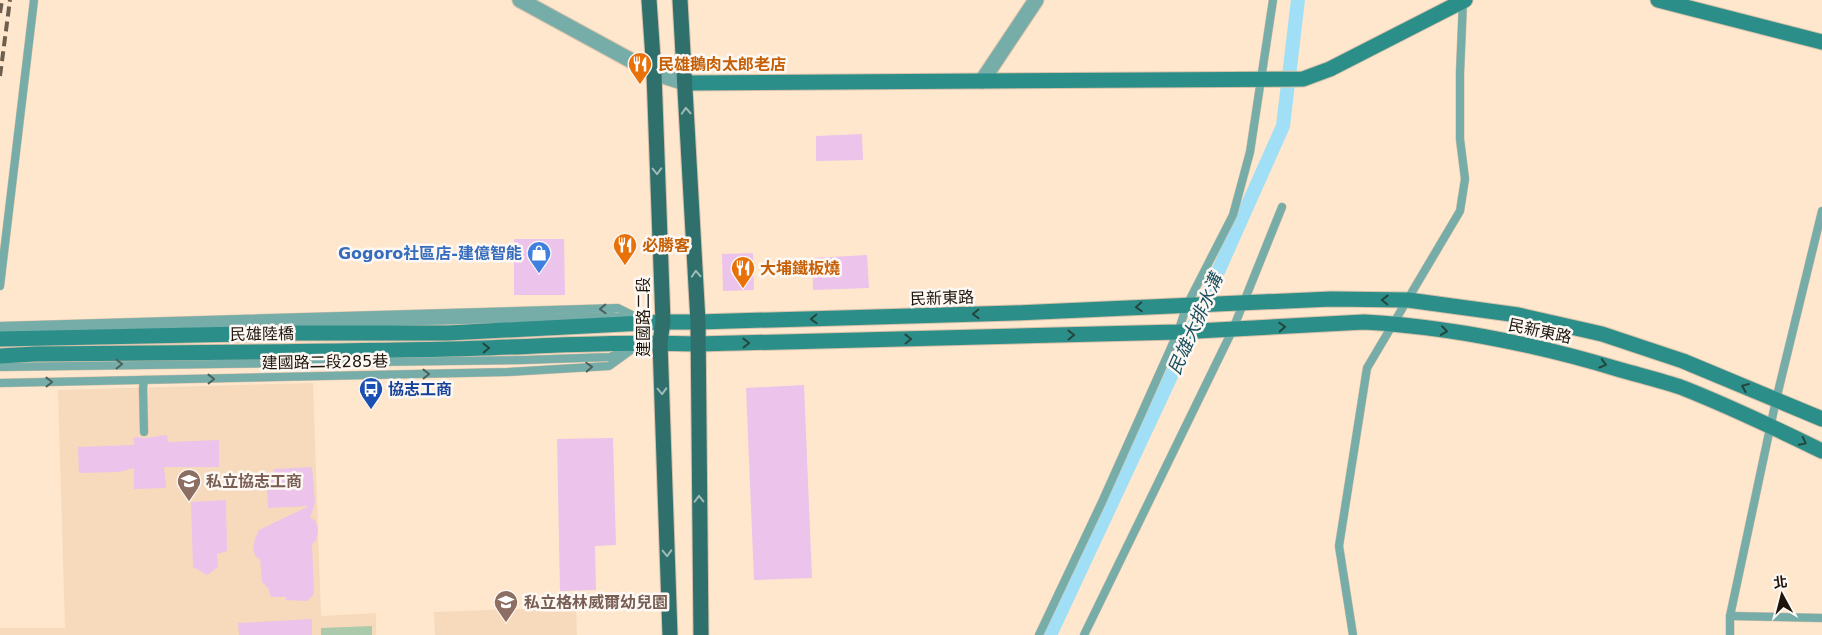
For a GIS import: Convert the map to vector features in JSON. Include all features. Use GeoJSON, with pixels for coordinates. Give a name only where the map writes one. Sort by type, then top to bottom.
{"type":"FeatureCollection","features":[{"type":"Feature","properties":{"kind":"main road","name":"建國路二段"},"geometry":{"type":"LineString","coordinates":[[649,0],[654,74],[656,322],[660,342],[670,635]]}},
{"type":"Feature","properties":{"kind":"main road"},"geometry":{"type":"LineString","coordinates":[[680,0],[698,322],[701,635]]}},
{"type":"Feature","properties":{"kind":"main road"},"geometry":{"type":"LineString","coordinates":[[1658,0],[1822,42]]}},
{"type":"Feature","properties":{"kind":"main road"},"geometry":{"type":"LineString","coordinates":[[685,83],[1302,79],[1330,69],[1464,1]]}},
{"type":"Feature","properties":{"kind":"main road","name":"民新東路"},"geometry":{"type":"LineString","coordinates":[[523,324],[698,322],[1014,313],[1331,299],[1408,300],[1518,315],[1602,334],[1683,361],[1822,419]]}},
{"type":"Feature","properties":{"kind":"main road","name":"民新東路"},"geometry":{"type":"LineString","coordinates":[[1178,332],[1364,322],[1392,324],[1483,337],[1563,353],[1682,388],[1771,426],[1822,451]]}},
{"type":"Feature","properties":{"kind":"main road","name":"民雄陸橋"},"geometry":{"type":"LineString","coordinates":[[0,339],[291,333],[448,333],[523,324]]}},
{"type":"Feature","properties":{"kind":"main road"},"geometry":{"type":"LineString","coordinates":[[524,354],[643,342],[697,344],[1178,332]]}},
{"type":"Feature","properties":{"kind":"main road","name":"民雄陸橋"},"geometry":{"type":"LineString","coordinates":[[0,356],[35,354],[367,351],[524,354]]}},
{"type":"Feature","properties":{"kind":"street"},"geometry":{"type":"LineString","coordinates":[[520,0],[654,74],[685,83]]}},
{"type":"Feature","properties":{"kind":"street"},"geometry":{"type":"LineString","coordinates":[[982,81],[1036,0]]}},
{"type":"Feature","properties":{"kind":"lane"},"geometry":{"type":"LineString","coordinates":[[0,286],[34,0]]}},
{"type":"Feature","properties":{"kind":"lane"},"geometry":{"type":"LineString","coordinates":[[1039,635],[1102,502],[1178,332],[1187,305],[1234,215],[1250,152],[1273,0]]}},
{"type":"Feature","properties":{"kind":"lane"},"geometry":{"type":"LineString","coordinates":[[1353,635],[1340,546],[1367,368],[1460,211],[1465,179],[1460,139],[1460,73],[1464,1]]}},
{"type":"Feature","properties":{"kind":"lane"},"geometry":{"type":"LineString","coordinates":[[1084,635],[1234,329],[1282,207]]}},
{"type":"Feature","properties":{"kind":"lane"},"geometry":{"type":"LineString","coordinates":[[1730,635],[1730,616],[1776,400],[1822,211]]}},
{"type":"Feature","properties":{"kind":"lane"},"geometry":{"type":"LineString","coordinates":[[0,326],[618,308],[656,322]]}},
{"type":"Feature","properties":{"kind":"lane","name":"民雄陸橋"},"geometry":{"type":"LineString","coordinates":[[0,332],[523,324]]}},
{"type":"Feature","properties":{"kind":"lane","name":"建國路二段285巷"},"geometry":{"type":"LineString","coordinates":[[0,383],[508,372],[609,366],[643,342]]}},
{"type":"Feature","properties":{"kind":"lane","name":"民雄陸橋"},"geometry":{"type":"LineString","coordinates":[[0,367],[524,354]]}},
{"type":"Feature","properties":{"kind":"lane"},"geometry":{"type":"LineString","coordinates":[[144,380],[144,432]]}},
{"type":"Feature","properties":{"kind":"lane"},"geometry":{"type":"LineString","coordinates":[[1730,616],[1822,618]]}},
{"type":"Feature","properties":{"kind":"shaded area","name":"私立協志工商"},"geometry":{"type":"Polygon","coordinates":[[[313,383],[321,616],[376,613],[376,635],[0,635],[0,628],[65,628],[58,390],[313,383]]]}},
{"type":"Feature","properties":{"kind":"shaded area","name":"私立格林威爾幼兒園"},"geometry":{"type":"Polygon","coordinates":[[[576,607],[577,635],[435,635],[434,612],[576,607]]]}},
{"type":"Feature","properties":{"kind":"green space"},"geometry":{"type":"Polygon","coordinates":[[[372,626],[372,635],[321,635],[321,628],[372,626]]]}},
{"type":"Feature","properties":{"kind":"building"},"geometry":{"type":"Polygon","coordinates":[[[862,134],[863,160],[816,161],[816,136],[862,134]]]}},
{"type":"Feature","properties":{"kind":"building"},"geometry":{"type":"Polygon","coordinates":[[[514,239],[564,239],[565,295],[514,295],[514,239]]]}},
{"type":"Feature","properties":{"kind":"building"},"geometry":{"type":"Polygon","coordinates":[[[753,253],[754,290],[723,291],[722,254],[753,253]]]}},
{"type":"Feature","properties":{"kind":"building"},"geometry":{"type":"Polygon","coordinates":[[[867,255],[869,288],[813,290],[812,258],[867,255]]]}},
{"type":"Feature","properties":{"kind":"building"},"geometry":{"type":"Polygon","coordinates":[[[804,385],[812,578],[754,580],[746,388],[804,385]]]}},
{"type":"Feature","properties":{"kind":"building"},"geometry":{"type":"Polygon","coordinates":[[[167,435],[168,442],[219,440],[219,467],[164,467],[166,488],[134,489],[134,468],[119,472],[79,473],[78,447],[134,445],[134,437],[145,438],[167,435]]]}},
{"type":"Feature","properties":{"kind":"building"},"geometry":{"type":"Polygon","coordinates":[[[613,438],[616,545],[595,546],[596,590],[560,591],[557,439],[613,438]]]}},
{"type":"Feature","properties":{"kind":"building"},"geometry":{"type":"Polygon","coordinates":[[[312,467],[315,503],[310,518],[315,520],[318,529],[316,541],[312,544],[314,594],[307,601],[286,600],[286,597],[271,597],[268,588],[262,582],[260,559],[256,557],[253,549],[255,539],[259,530],[309,506],[268,508],[267,489],[271,488],[270,480],[274,480],[274,469],[312,467]]]}},
{"type":"Feature","properties":{"kind":"building"},"geometry":{"type":"Polygon","coordinates":[[[226,500],[227,551],[217,554],[218,567],[207,575],[193,567],[191,502],[226,500]]]}},
{"type":"Feature","properties":{"kind":"building"},"geometry":{"type":"Polygon","coordinates":[[[312,619],[312,635],[239,635],[238,623],[312,619]]]}},
{"type":"Feature","properties":{"kind":"waterway","name":"民雄大排水溝"},"geometry":{"type":"LineString","coordinates":[[1050,635],[1179,359],[1283,126],[1298,0]]}},
{"type":"Feature","properties":{"kind":"railway"},"geometry":{"type":"LineString","coordinates":[[0,13],[2,0]]}},
{"type":"Feature","properties":{"kind":"railway"},"geometry":{"type":"LineString","coordinates":[[0,76],[10,0]]}},
{"type":"Feature","properties":{"kind":"place","name":"民雄鵝肉太郎老店"},"geometry":{"type":"Point","coordinates":[640,85]}},
{"type":"Feature","properties":{"kind":"place","name":"必勝客"},"geometry":{"type":"Point","coordinates":[625,266]}},
{"type":"Feature","properties":{"kind":"place","name":"Gogoro社區店-建億智能"},"geometry":{"type":"Point","coordinates":[539,274]}},
{"type":"Feature","properties":{"kind":"place","name":"大埔鐵板燒"},"geometry":{"type":"Point","coordinates":[743,289]}},
{"type":"Feature","properties":{"kind":"place","name":"協志工商"},"geometry":{"type":"Point","coordinates":[371,410]}},
{"type":"Feature","properties":{"kind":"place","name":"私立協志工商"},"geometry":{"type":"Point","coordinates":[189,502]}},
{"type":"Feature","properties":{"kind":"place","name":"私立格林威爾幼兒園"},"geometry":{"type":"Point","coordinates":[506,623]}}]}
